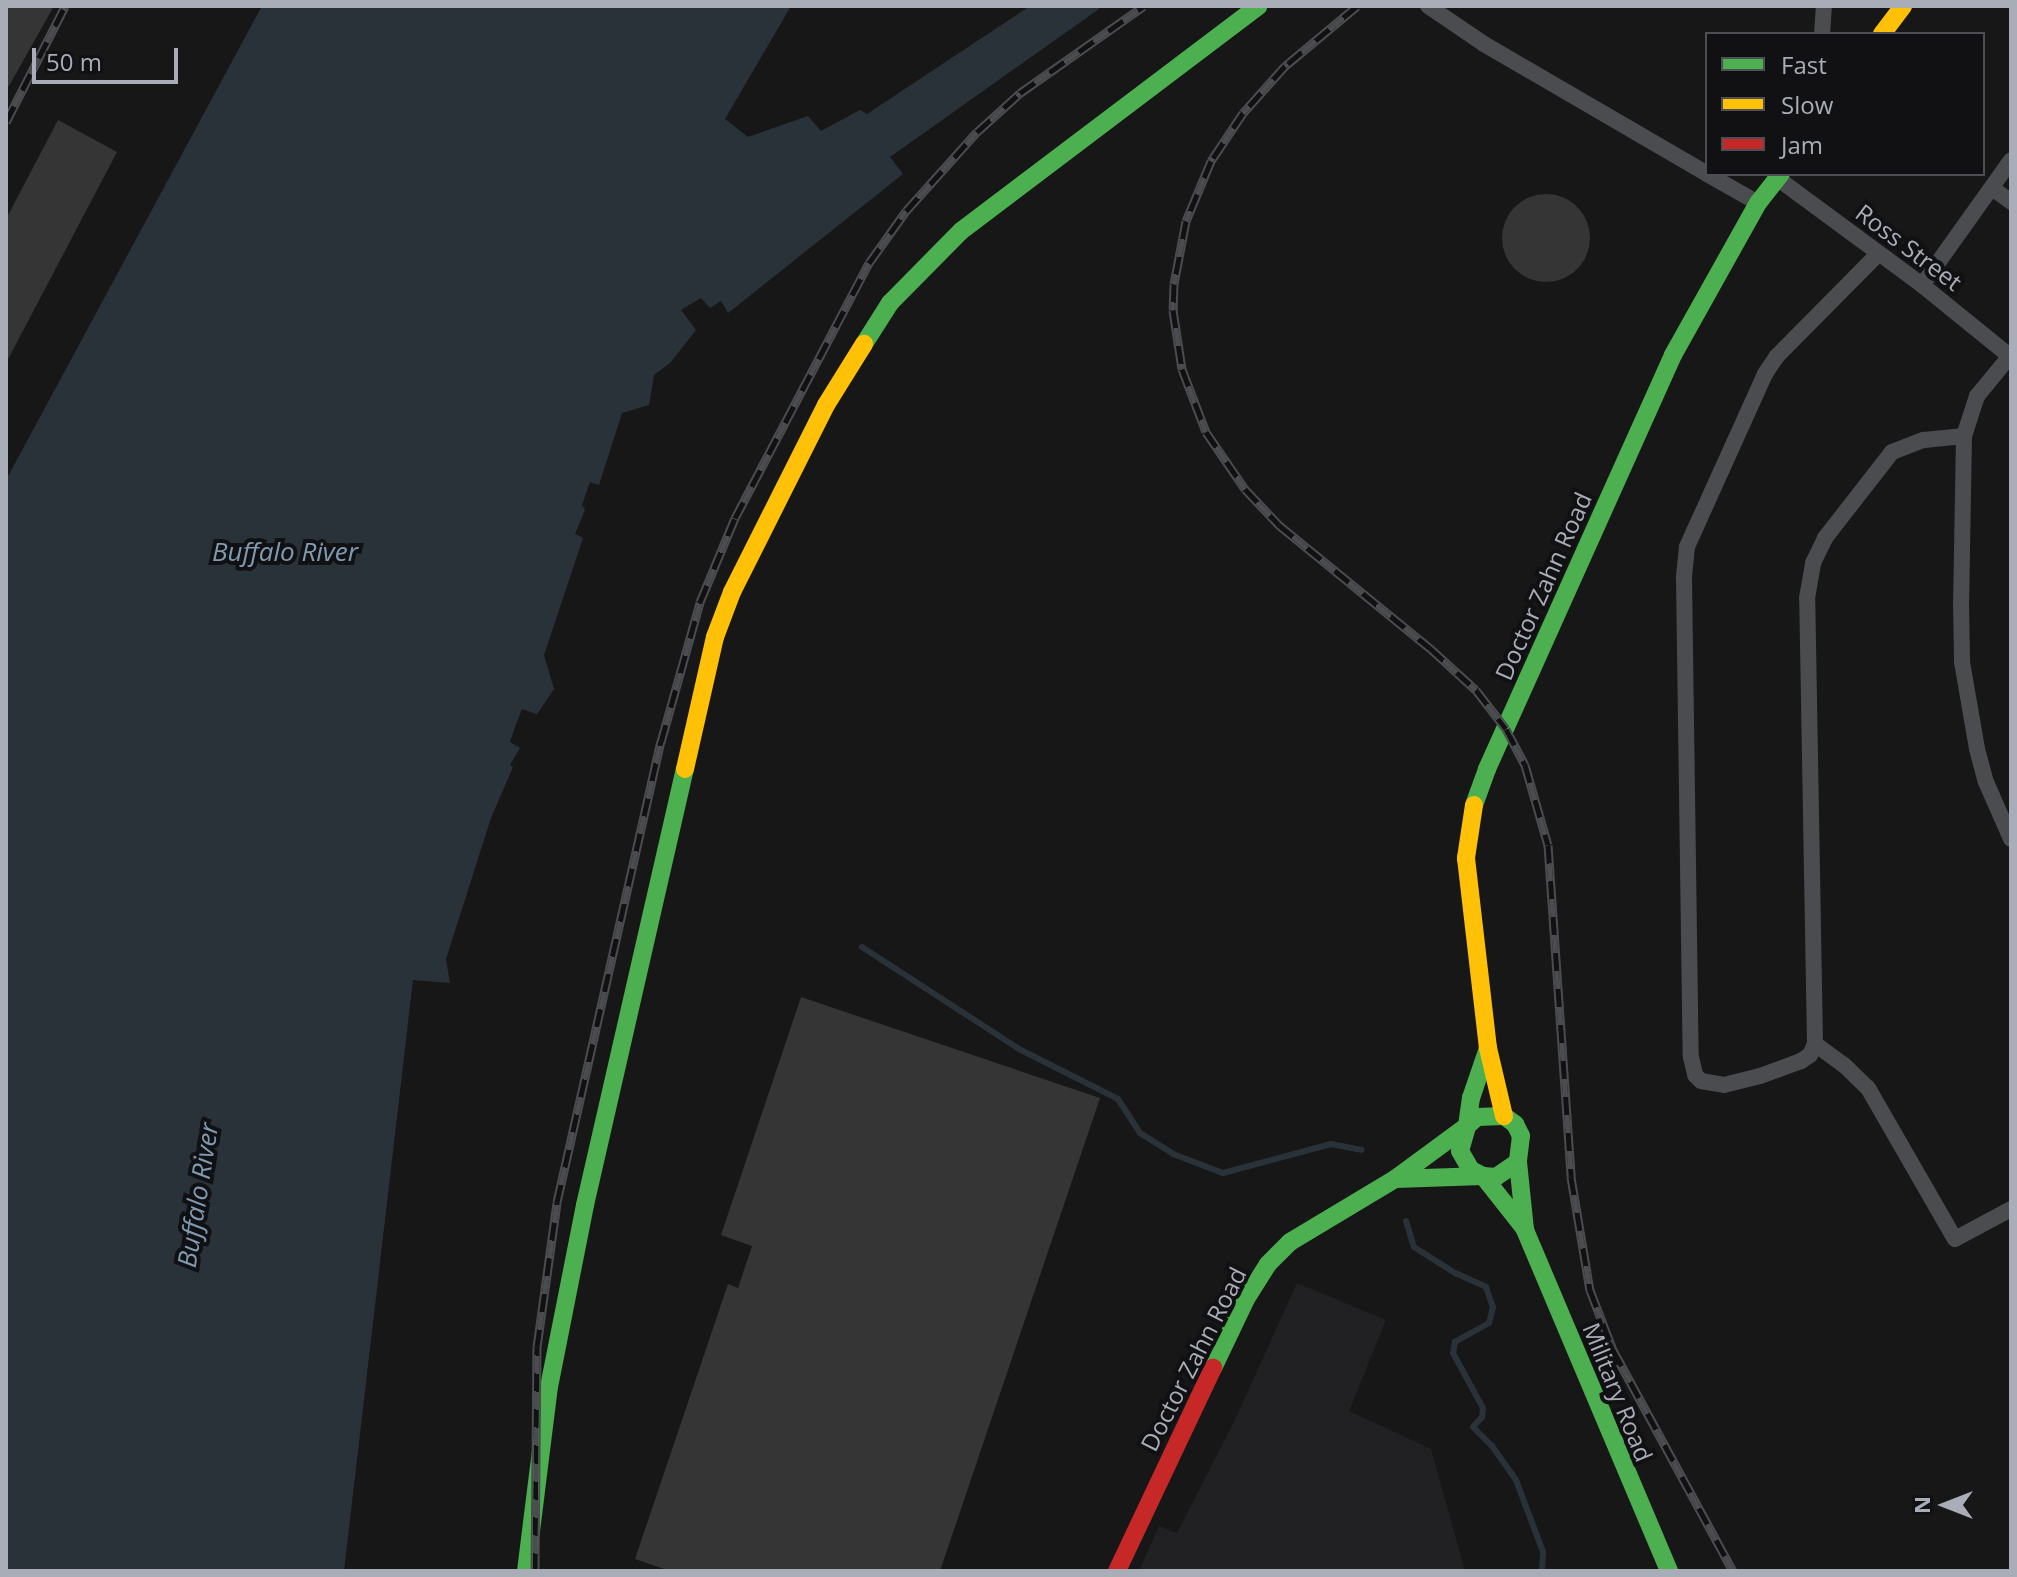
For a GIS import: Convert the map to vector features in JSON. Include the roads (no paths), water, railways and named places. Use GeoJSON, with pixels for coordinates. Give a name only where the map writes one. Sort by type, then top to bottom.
{"type":"FeatureCollection","features":[{"type":"Feature","properties":{"kind":"street"},"geometry":{"type":"LineString","coordinates":[[526,1571],[549,1387],[585,1205],[715,637],[732,592],[826,405],[890,303],[961,231],[1259,6]]}},
{"type":"Feature","properties":{"kind":"street"},"geometry":{"type":"LineString","coordinates":[[1428,6],[1484,44],[1705,173]]}},
{"type":"Feature","properties":{"kind":"street"},"geometry":{"type":"LineString","coordinates":[[1822,32],[1824,6]]}},
{"type":"Feature","properties":{"kind":"street"},"geometry":{"type":"LineString","coordinates":[[1884,32],[1903,6]]}},
{"type":"Feature","properties":{"kind":"street"},"geometry":{"type":"LineString","coordinates":[[1922,285],[2011,160]]}},
{"type":"Feature","properties":{"kind":"street"},"geometry":{"type":"LineString","coordinates":[[1711,176],[1758,203]]}},
{"type":"Feature","properties":{"kind":"street","name":"Doctor Zahn Road"},"geometry":{"type":"LineString","coordinates":[[1504,1116],[1488,1048],[1466,858],[1467,833],[1478,791],[1673,355],[1758,203],[1779,176]]}},
{"type":"Feature","properties":{"kind":"street","name":"Ross Street"},"geometry":{"type":"LineString","coordinates":[[1779,176],[2011,356]]}},
{"type":"Feature","properties":{"kind":"street"},"geometry":{"type":"LineString","coordinates":[[1992,188],[2011,202]]}},
{"type":"Feature","properties":{"kind":"street"},"geometry":{"type":"LineString","coordinates":[[1878,254],[1787,344],[1765,374],[1691,534],[1685,561],[1693,1067],[1701,1081],[1724,1085],[1801,1061],[1810,1055],[1815,1044],[1807,598],[1813,563],[1825,538],[1892,452],[1924,440],[1964,436]]}},
{"type":"Feature","properties":{"kind":"street"},"geometry":{"type":"LineString","coordinates":[[2011,356],[1977,396],[1964,436],[1962,662],[1986,782],[2011,839]]}},
{"type":"Feature","properties":{"kind":"street"},"geometry":{"type":"LineString","coordinates":[[1815,1044],[1868,1088],[1955,1239],[2011,1209]]}},
{"type":"Feature","properties":{"kind":"street","name":"Doctor Zahn Road"},"geometry":{"type":"LineString","coordinates":[[1483,1176],[1471,1170],[1460,1151],[1471,1098],[1488,1048]]}},
{"type":"Feature","properties":{"kind":"street","name":"Doctor Zahn Road"},"geometry":{"type":"LineString","coordinates":[[1117,1571],[1246,1299],[1268,1264],[1290,1242],[1317,1223],[1395,1179],[1477,1117],[1490,1114],[1504,1116],[1515,1124],[1521,1136],[1522,1150],[1518,1162],[1496,1177],[1395,1179]]}},
{"type":"Feature","properties":{"kind":"street","name":"Military Road"},"geometry":{"type":"LineString","coordinates":[[1518,1162],[1525,1230]]}},
{"type":"Feature","properties":{"kind":"street","name":"Military Road"},"geometry":{"type":"LineString","coordinates":[[1483,1176],[1525,1230],[1669,1571]]}},
{"type":"Feature","properties":{"kind":"water","name":"Buffalo River"},"geometry":{"type":"Polygon","coordinates":[[[262,6],[791,6],[725,119],[748,137],[808,116],[821,131],[860,110],[867,114],[1030,6],[1097,6],[1099,9],[890,157],[903,174],[728,313],[721,301],[710,308],[701,298],[681,310],[696,330],[670,363],[654,375],[649,405],[622,413],[599,485],[590,482],[582,505],[585,510],[575,534],[583,538],[544,655],[554,689],[537,714],[522,709],[514,730],[510,742],[520,748],[510,765],[513,767],[491,818],[446,959],[450,983],[413,980],[344,1571],[6,1571],[6,480],[262,6]]]}},
{"type":"Feature","properties":{"kind":"waterway"},"geometry":{"type":"LineString","coordinates":[[862,947],[1019,1049],[1118,1099],[1140,1133],[1173,1154],[1223,1173],[1331,1144],[1361,1150]]}},
{"type":"Feature","properties":{"kind":"waterway"},"geometry":{"type":"LineString","coordinates":[[1406,1221],[1414,1247],[1455,1273],[1486,1287],[1493,1307],[1489,1323],[1455,1342],[1453,1353],[1483,1408],[1482,1417],[1473,1427],[1492,1446],[1516,1480],[1543,1552],[1542,1571]]}},
{"type":"Feature","properties":{"kind":"railway"},"geometry":{"type":"LineString","coordinates":[[6,122],[65,6]]}},
{"type":"Feature","properties":{"kind":"railway"},"geometry":{"type":"LineString","coordinates":[[535,1571],[537,1347],[557,1202],[661,742],[700,602],[735,518],[869,263],[906,211],[977,132],[1020,93],[1144,6]]}},
{"type":"Feature","properties":{"kind":"railway"},"geometry":{"type":"LineString","coordinates":[[1357,6],[1285,66],[1243,113],[1211,161],[1186,221],[1174,284],[1173,310],[1182,369],[1206,432],[1245,489],[1279,525],[1430,648],[1476,690],[1506,729],[1525,765],[1548,845],[1571,1177],[1590,1290],[1613,1350],[1733,1571]]}}]}
